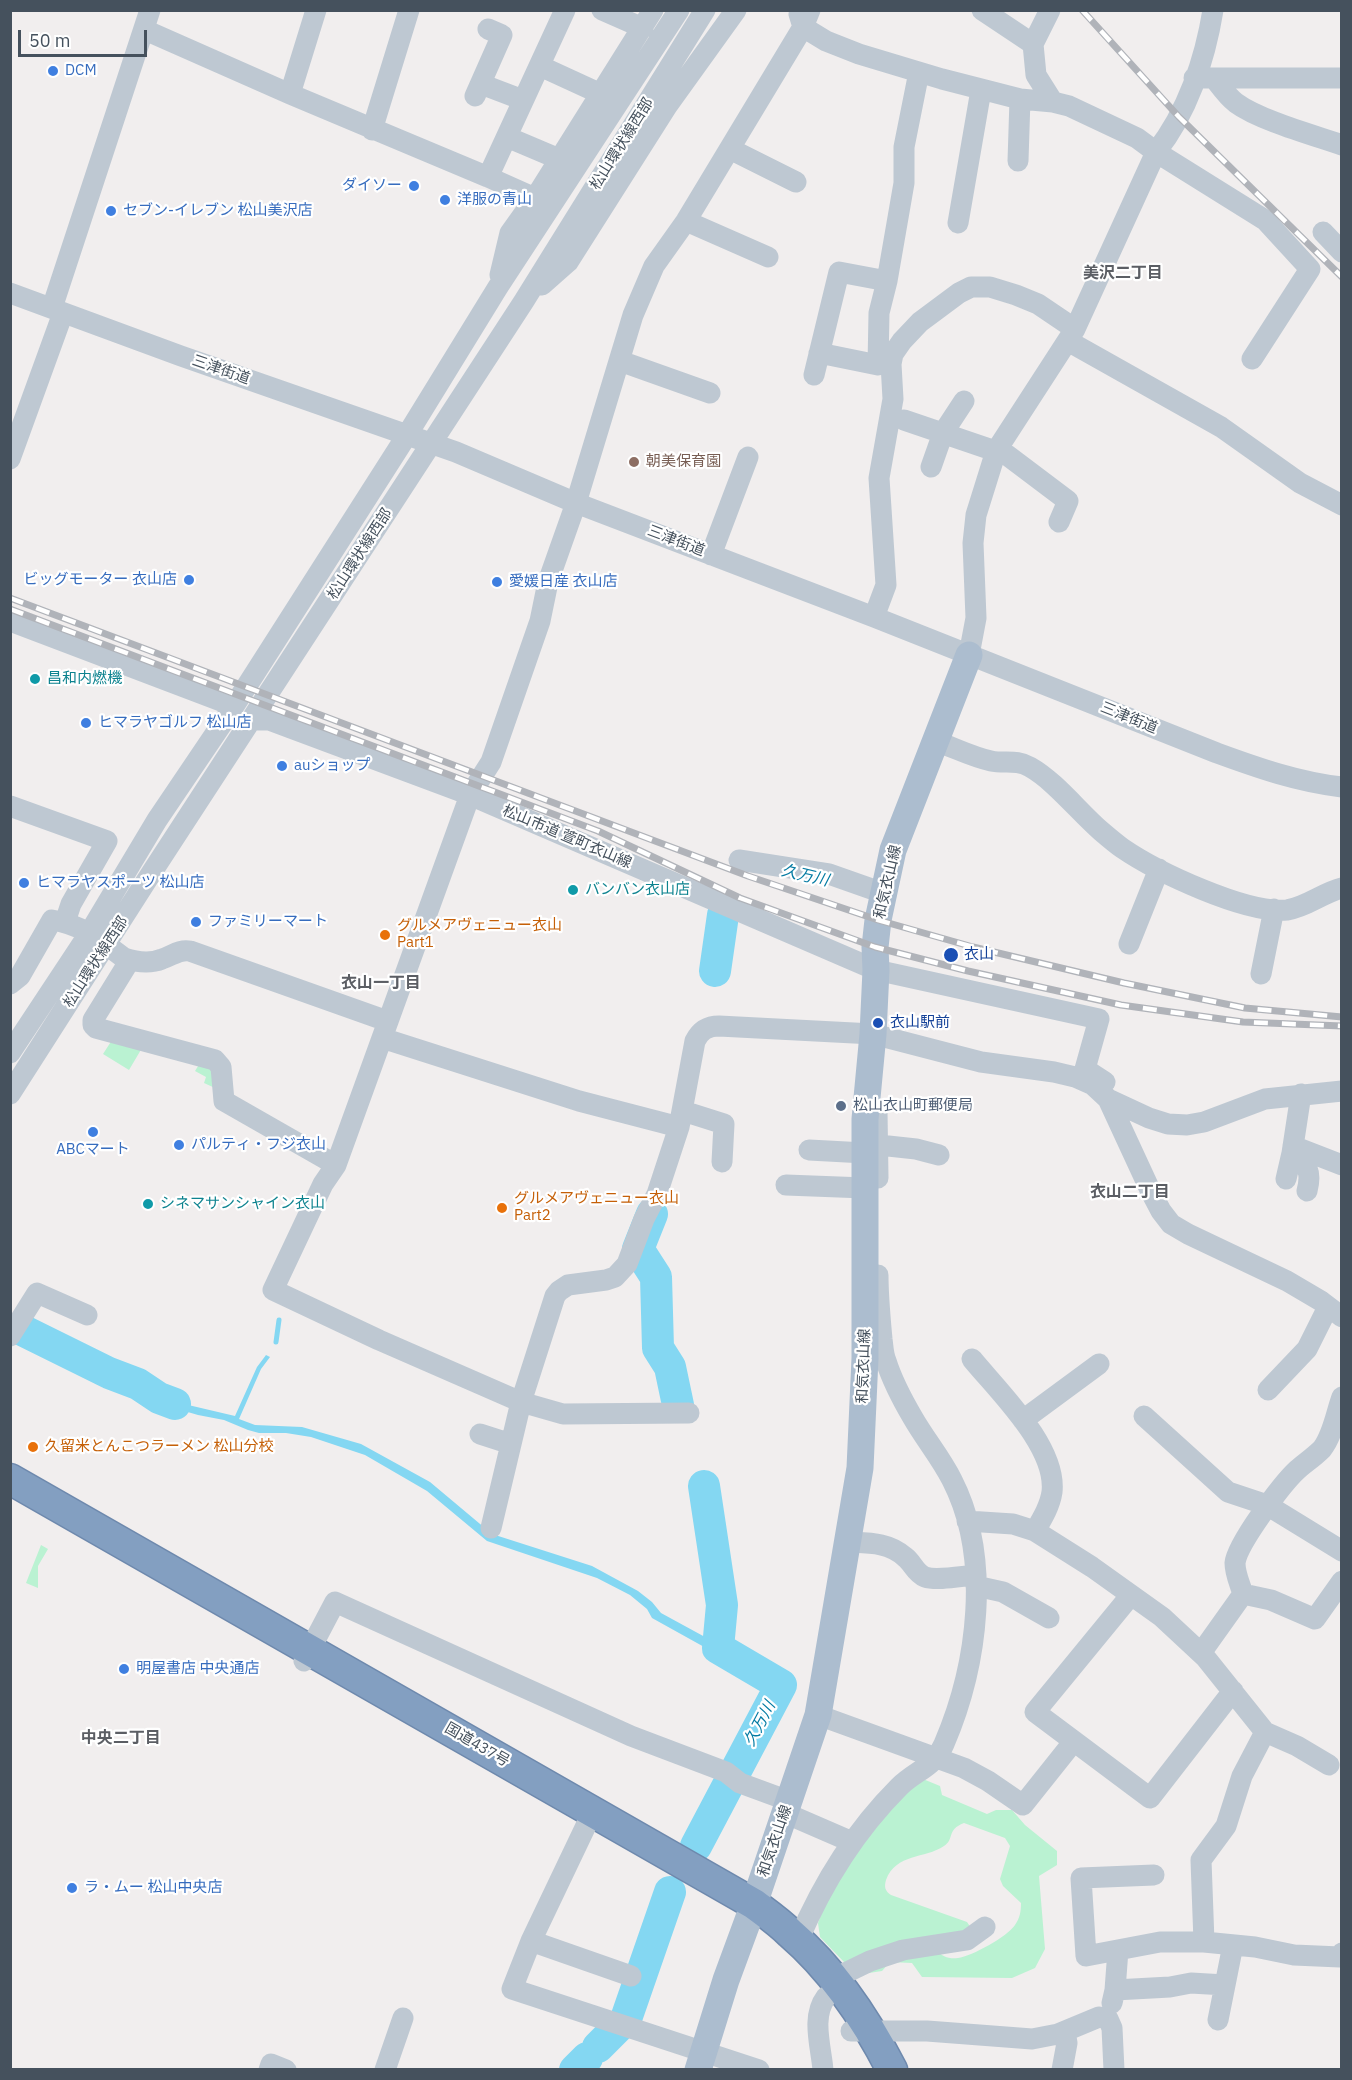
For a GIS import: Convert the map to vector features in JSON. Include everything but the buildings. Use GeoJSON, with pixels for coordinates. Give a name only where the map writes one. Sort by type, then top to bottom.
{"type":"FeatureCollection","features":[{"type":"Feature","properties":{"kind":"highway","name":"国道437号"},"geometry":{"type":"LineString","coordinates":[[10,1479],[307,1656],[589,1817],[798,1941],[830,1988],[892,2070]]}},
{"type":"Feature","properties":{"kind":"highway","name":"国道437号"},"geometry":{"type":"LineString","coordinates":[[10,1498],[307,1656]]}},
{"type":"Feature","properties":{"kind":"highway","name":"国道437号"},"geometry":{"type":"LineString","coordinates":[[751,1912],[779,1946],[830,1988]]}},
{"type":"Feature","properties":{"kind":"highway","name":"国道437号"},"geometry":{"type":"LineString","coordinates":[[862,2031],[873,2070]]}},
{"type":"Feature","properties":{"kind":"main road","name":"和気衣山線"},"geometry":{"type":"LineString","coordinates":[[701,2060],[726,1980],[818,1715],[848,1542],[860,1457],[865,1358],[865,1188],[872,1149],[868,1086],[873,1034],[876,938],[893,849],[969,655]]}},
{"type":"Feature","properties":{"kind":"street"},"geometry":{"type":"LineString","coordinates":[[290,94],[316,10]]}},
{"type":"Feature","properties":{"kind":"street"},"geometry":{"type":"LineString","coordinates":[[372,130],[409,10]]}},
{"type":"Feature","properties":{"kind":"street"},"geometry":{"type":"LineString","coordinates":[[488,177],[565,10]]}},
{"type":"Feature","properties":{"kind":"street"},"geometry":{"type":"LineString","coordinates":[[498,287],[510,233],[535,198],[648,19],[602,10]]}},
{"type":"Feature","properties":{"kind":"street","name":"松山環状線西部"},"geometry":{"type":"LineString","coordinates":[[10,1053],[90,932],[157,820],[234,706],[407,435],[498,287],[679,10]]}},
{"type":"Feature","properties":{"kind":"street","name":"松山環状線西部"},"geometry":{"type":"LineString","coordinates":[[10,1094],[524,301],[705,10]]}},
{"type":"Feature","properties":{"kind":"street"},"geometry":{"type":"LineString","coordinates":[[524,301],[567,262],[667,105],[736,10]]}},
{"type":"Feature","properties":{"kind":"street"},"geometry":{"type":"LineString","coordinates":[[982,10],[1033,44]]}},
{"type":"Feature","properties":{"kind":"street"},"geometry":{"type":"LineString","coordinates":[[1050,10],[1033,44],[1036,75],[1053,102]]}},
{"type":"Feature","properties":{"kind":"street"},"geometry":{"type":"LineString","coordinates":[[969,655],[976,618],[973,543],[976,516],[996,451],[1071,335],[1156,152],[1174,128],[1204,78],[1204,52],[1213,10]]}},
{"type":"Feature","properties":{"kind":"street"},"geometry":{"type":"LineString","coordinates":[[689,1413],[563,1414],[521,1402],[379,1340],[273,1290],[323,1184],[336,1165],[470,795],[491,762],[540,621],[548,582],[576,503],[633,315],[654,266],[686,221],[730,149],[804,16],[825,41],[859,54],[981,90],[1020,99],[1069,106],[1137,138],[1265,220],[1310,269],[1252,359]]}},
{"type":"Feature","properties":{"kind":"street"},"geometry":{"type":"LineString","coordinates":[[10,459],[147,20],[290,94],[535,198]]}},
{"type":"Feature","properties":{"kind":"street"},"geometry":{"type":"LineString","coordinates":[[488,29],[502,35],[478,90],[523,100]]}},
{"type":"Feature","properties":{"kind":"street"},"geometry":{"type":"LineString","coordinates":[[540,66],[601,94]]}},
{"type":"Feature","properties":{"kind":"street"},"geometry":{"type":"LineString","coordinates":[[819,353],[878,365],[879,312],[904,183],[904,147],[919,72]]}},
{"type":"Feature","properties":{"kind":"street"},"geometry":{"type":"LineString","coordinates":[[1204,78],[1341,78]]}},
{"type":"Feature","properties":{"kind":"street"},"geometry":{"type":"LineString","coordinates":[[1204,78],[1237,104],[1252,112],[1341,145]]}},
{"type":"Feature","properties":{"kind":"street"},"geometry":{"type":"LineString","coordinates":[[958,223],[981,90]]}},
{"type":"Feature","properties":{"kind":"street"},"geometry":{"type":"LineString","coordinates":[[1018,161],[1020,99]]}},
{"type":"Feature","properties":{"kind":"street"},"geometry":{"type":"LineString","coordinates":[[507,137],[559,159]]}},
{"type":"Feature","properties":{"kind":"street"},"geometry":{"type":"LineString","coordinates":[[730,149],[796,182]]}},
{"type":"Feature","properties":{"kind":"street"},"geometry":{"type":"LineString","coordinates":[[686,221],[768,257]]}},
{"type":"Feature","properties":{"kind":"street"},"geometry":{"type":"LineString","coordinates":[[1323,232],[1341,252]]}},
{"type":"Feature","properties":{"kind":"street"},"geometry":{"type":"LineString","coordinates":[[814,375],[839,272],[887,280]]}},
{"type":"Feature","properties":{"kind":"street"},"geometry":{"type":"LineString","coordinates":[[874,617],[886,585],[879,478],[893,399],[891,364],[893,354],[921,322],[959,293],[971,287],[990,287],[1038,304],[1071,335],[1221,427],[1300,483],[1341,505]]}},
{"type":"Feature","properties":{"kind":"street","name":"三津街道"},"geometry":{"type":"LineString","coordinates":[[10,293],[432,444],[576,503],[1272,773],[1341,787]]}},
{"type":"Feature","properties":{"kind":"street"},"geometry":{"type":"LineString","coordinates":[[620,361],[710,393]]}},
{"type":"Feature","properties":{"kind":"street"},"geometry":{"type":"LineString","coordinates":[[931,467],[943,433],[964,401]]}},
{"type":"Feature","properties":{"kind":"street"},"geometry":{"type":"LineString","coordinates":[[904,420],[1007,455],[1068,501],[1059,522]]}},
{"type":"Feature","properties":{"kind":"street"},"geometry":{"type":"LineString","coordinates":[[711,555],[748,457]]}},
{"type":"Feature","properties":{"kind":"street"},"geometry":{"type":"LineString","coordinates":[[10,621],[234,706]]}},
{"type":"Feature","properties":{"kind":"street","name":"松山市道 萱町衣山線"},"geometry":{"type":"LineString","coordinates":[[252,720],[269,720],[470,795],[876,970],[1099,1019],[1085,1069],[1116,1089],[1108,1099]]}},
{"type":"Feature","properties":{"kind":"street"},"geometry":{"type":"LineString","coordinates":[[935,741],[990,760],[1011,760],[1030,767],[1052,783],[1122,848],[1159,869],[1232,900],[1287,910],[1302,906],[1341,888]]}},
{"type":"Feature","properties":{"kind":"street"},"geometry":{"type":"LineString","coordinates":[[10,806],[107,841],[71,904],[65,922]]}},
{"type":"Feature","properties":{"kind":"street"},"geometry":{"type":"LineString","coordinates":[[739,860],[829,874],[883,893]]}},
{"type":"Feature","properties":{"kind":"street"},"geometry":{"type":"LineString","coordinates":[[1129,944],[1159,869]]}},
{"type":"Feature","properties":{"kind":"street"},"geometry":{"type":"LineString","coordinates":[[1261,974],[1274,909]]}},
{"type":"Feature","properties":{"kind":"street"},"geometry":{"type":"LineString","coordinates":[[10,984],[20,976],[52,920],[65,922],[90,932],[124,958],[130,960],[152,962],[182,950],[190,951],[385,1029],[579,1101],[724,1124],[722,1162]]}},
{"type":"Feature","properties":{"kind":"street"},"geometry":{"type":"LineString","coordinates":[[130,960],[93,1020],[96,1028],[215,1060],[221,1067],[224,1101],[336,1165]]}},
{"type":"Feature","properties":{"kind":"street"},"geometry":{"type":"LineString","coordinates":[[491,1528],[521,1402],[555,1296],[568,1285],[610,1279],[625,1268],[644,1219],[657,1194],[681,1119],[695,1041],[708,1028],[719,1026],[873,1034],[981,1062],[1075,1077],[1093,1085],[1108,1099],[1168,1124],[1187,1125],[1204,1122],[1265,1099],[1341,1091]]}},
{"type":"Feature","properties":{"kind":"street"},"geometry":{"type":"LineString","coordinates":[[1286,1179],[1301,1094]]}},
{"type":"Feature","properties":{"kind":"street"},"geometry":{"type":"LineString","coordinates":[[1108,1099],[1151,1191],[1170,1224],[1287,1281],[1335,1312],[1306,1349],[1268,1390]]}},
{"type":"Feature","properties":{"kind":"street"},"geometry":{"type":"LineString","coordinates":[[798,1941],[816,1900],[843,1853],[901,1785],[929,1766],[937,1757],[944,1744],[964,1687],[976,1611],[976,1581],[967,1521],[952,1480],[912,1418],[885,1359],[878,1297],[872,1149]]}},
{"type":"Feature","properties":{"kind":"street"},"geometry":{"type":"LineString","coordinates":[[809,1150],[916,1149],[939,1155]]}},
{"type":"Feature","properties":{"kind":"street"},"geometry":{"type":"LineString","coordinates":[[1293,1149],[1341,1165]]}},
{"type":"Feature","properties":{"kind":"street"},"geometry":{"type":"LineString","coordinates":[[1293,1149],[1308,1168],[1311,1178],[1307,1191]]}},
{"type":"Feature","properties":{"kind":"street"},"geometry":{"type":"LineString","coordinates":[[786,1185],[865,1188]]}},
{"type":"Feature","properties":{"kind":"street"},"geometry":{"type":"LineString","coordinates":[[10,1335],[37,1293],[87,1315]]}},
{"type":"Feature","properties":{"kind":"street"},"geometry":{"type":"LineString","coordinates":[[972,1359],[1033,1432],[1045,1455],[1052,1492],[1046,1511],[1035,1531]]}},
{"type":"Feature","properties":{"kind":"street"},"geometry":{"type":"LineString","coordinates":[[1023,1420],[1100,1364]]}},
{"type":"Feature","properties":{"kind":"street"},"geometry":{"type":"LineString","coordinates":[[1244,1594],[1236,1574],[1235,1561],[1240,1549],[1267,1505],[1297,1470],[1323,1448],[1329,1437],[1341,1397]]}},
{"type":"Feature","properties":{"kind":"street"},"geometry":{"type":"LineString","coordinates":[[1144,1416],[1228,1492],[1267,1505],[1341,1551]]}},
{"type":"Feature","properties":{"kind":"street"},"geometry":{"type":"LineString","coordinates":[[480,1434],[511,1444]]}},
{"type":"Feature","properties":{"kind":"street"},"geometry":{"type":"LineString","coordinates":[[967,1521],[1012,1524],[1035,1531],[1092,1567],[1162,1617],[1201,1653],[1265,1732],[1297,1746],[1329,1765]]}},
{"type":"Feature","properties":{"kind":"street"},"geometry":{"type":"LineString","coordinates":[[848,1542],[875,1543],[891,1548],[905,1557],[918,1574],[930,1578],[976,1581],[1003,1592],[1049,1618]]}},
{"type":"Feature","properties":{"kind":"street"},"geometry":{"type":"LineString","coordinates":[[1244,1594],[1271,1600],[1315,1619],[1341,1581]]}},
{"type":"Feature","properties":{"kind":"street"},"geometry":{"type":"LineString","coordinates":[[1201,1653],[1244,1594]]}},
{"type":"Feature","properties":{"kind":"street"},"geometry":{"type":"LineString","coordinates":[[1131,1595],[1035,1712],[1150,1798],[1233,1691]]}},
{"type":"Feature","properties":{"kind":"street"},"geometry":{"type":"LineString","coordinates":[[307,1656],[335,1602],[631,1736],[733,1777],[852,1842]]}},
{"type":"Feature","properties":{"kind":"street"},"geometry":{"type":"LineString","coordinates":[[818,1715],[964,1768],[1023,1805],[1074,1741]]}},
{"type":"Feature","properties":{"kind":"street"},"geometry":{"type":"LineString","coordinates":[[1204,1942],[1201,1860],[1226,1826],[1242,1776],[1265,1732]]}},
{"type":"Feature","properties":{"kind":"street"},"geometry":{"type":"LineString","coordinates":[[589,1817],[531,1941],[512,1989],[701,2060],[759,2070]]}},
{"type":"Feature","properties":{"kind":"street"},"geometry":{"type":"LineString","coordinates":[[1154,1875],[1081,1878],[1086,1956],[1160,1942],[1204,1942],[1294,1955],[1340,1957],[1341,1953]]}},
{"type":"Feature","properties":{"kind":"street"},"geometry":{"type":"LineString","coordinates":[[823,2070],[818,2015],[819,2006],[830,1988],[870,1961],[903,1950],[967,1940],[985,1927]]}},
{"type":"Feature","properties":{"kind":"street"},"geometry":{"type":"LineString","coordinates":[[531,1941],[607,1976],[631,1976]]}},
{"type":"Feature","properties":{"kind":"street"},"geometry":{"type":"LineString","coordinates":[[1218,2020],[1233,1945]]}},
{"type":"Feature","properties":{"kind":"street"},"geometry":{"type":"LineString","coordinates":[[1114,2070],[1112,2028],[1108,2019],[1115,1990],[1118,1950]]}},
{"type":"Feature","properties":{"kind":"street"},"geometry":{"type":"LineString","coordinates":[[1115,1990],[1170,1987],[1191,1983],[1225,1984]]}},
{"type":"Feature","properties":{"kind":"street"},"geometry":{"type":"LineString","coordinates":[[862,2031],[927,2031],[1032,2039],[1065,2031],[1099,2017],[1108,2019]]}},
{"type":"Feature","properties":{"kind":"street"},"geometry":{"type":"LineString","coordinates":[[385,2070],[404,2018]]}},
{"type":"Feature","properties":{"kind":"street"},"geometry":{"type":"LineString","coordinates":[[1062,2070],[1067,2043],[1065,2031]]}},
{"type":"Feature","properties":{"kind":"street"},"geometry":{"type":"LineString","coordinates":[[269,2070],[271,2064],[286,2070]]}},
{"type":"Feature","properties":{"kind":"green space"},"geometry":{"type":"Polygon","coordinates":[[[112,1040],[142,1048],[129,1070],[103,1054],[112,1040]]]}},
{"type":"Feature","properties":{"kind":"green space"},"geometry":{"type":"Polygon","coordinates":[[[200,1063],[212,1068],[215,1088],[204,1083],[206,1077],[195,1071],[200,1063]]]}},
{"type":"Feature","properties":{"kind":"green space"},"geometry":{"type":"Polygon","coordinates":[[[41,1545],[48,1549],[38,1566],[38,1588],[26,1583],[41,1545]]]}},
{"type":"Feature","properties":{"kind":"green space"},"geometry":{"type":"Polygon","coordinates":[[[923,1779],[940,1786],[942,1795],[987,1814],[996,1810],[1012,1810],[1025,1825],[1057,1851],[1057,1865],[1039,1876],[1045,1949],[1035,1968],[1012,1978],[922,1977],[912,1963],[890,1962],[882,1971],[869,1973],[844,1962],[820,1937],[818,1923],[831,1887],[858,1847],[906,1790],[923,1779]],[[964,1823],[955,1829],[944,1846],[897,1865],[886,1880],[887,1892],[891,1895],[967,1922],[971,1928],[937,1950],[943,1956],[958,1958],[972,1954],[1005,1935],[1017,1922],[1021,1903],[1003,1886],[1000,1879],[1010,1846],[1005,1838],[964,1823]]]}},
{"type":"Feature","properties":{"kind":"water"},"geometry":{"type":"Polygon","coordinates":[[[266,1355],[270,1357],[261,1369],[239,1419],[255,1425],[302,1427],[361,1444],[430,1482],[492,1534],[592,1566],[638,1591],[661,1613],[716,1643],[715,1653],[652,1618],[647,1609],[630,1595],[597,1578],[487,1541],[427,1491],[365,1455],[311,1437],[286,1433],[259,1433],[224,1420],[174,1408],[157,1401],[136,1386],[140,1381],[158,1393],[184,1404],[235,1416],[257,1367],[266,1355]]]}},
{"type":"Feature","properties":{"kind":"waterway","name":"久万川"},"geometry":{"type":"LineString","coordinates":[[715,971],[723,915]]}},
{"type":"Feature","properties":{"kind":"waterway","name":"久万川"},"geometry":{"type":"LineString","coordinates":[[652,1214],[638,1249],[656,1277],[658,1348],[670,1367],[678,1405]]}},
{"type":"Feature","properties":{"kind":"waterway"},"geometry":{"type":"LineString","coordinates":[[276,1342],[279,1320]]}},
{"type":"Feature","properties":{"kind":"waterway"},"geometry":{"type":"LineString","coordinates":[[24,1331],[109,1373],[138,1384],[159,1398],[175,1404]]}},
{"type":"Feature","properties":{"kind":"waterway","name":"久万川"},"geometry":{"type":"LineString","coordinates":[[696,1846],[781,1685],[718,1648],[722,1605],[704,1486]]}},
{"type":"Feature","properties":{"kind":"waterway","name":"久万川"},"geometry":{"type":"LineString","coordinates":[[627,2016],[670,1892]]}},
{"type":"Feature","properties":{"kind":"waterway","name":"久万川"},"geometry":{"type":"LineString","coordinates":[[598,2047],[618,2027]]}},
{"type":"Feature","properties":{"kind":"waterway","name":"久万川"},"geometry":{"type":"LineString","coordinates":[[575,2070],[587,2058]]}},
{"type":"Feature","properties":{"kind":"railway"},"geometry":{"type":"LineString","coordinates":[[1082,10],[1179,117],[1342,277]]}},
{"type":"Feature","properties":{"kind":"railway"},"geometry":{"type":"LineString","coordinates":[[10,598],[748,876],[878,920],[973,947],[1124,983],[1245,1008],[1342,1017]]}},
{"type":"Feature","properties":{"kind":"railway"},"geometry":{"type":"LineString","coordinates":[[10,609],[598,831],[740,898],[875,947],[968,971],[1121,1005],[1243,1022],[1342,1026]]}},
{"type":"Feature","properties":{"kind":"place","name":"DCM"},"geometry":{"type":"Point","coordinates":[53,71]}},
{"type":"Feature","properties":{"kind":"place","name":"ダイソー"},"geometry":{"type":"Point","coordinates":[414,186]}},
{"type":"Feature","properties":{"kind":"place","name":"洋服の青山"},"geometry":{"type":"Point","coordinates":[445,200]}},
{"type":"Feature","properties":{"kind":"place","name":"セブン-イレブン 松山美沢店"},"geometry":{"type":"Point","coordinates":[111,211]}},
{"type":"Feature","properties":{"kind":"place","name":"朝美保育園"},"geometry":{"type":"Point","coordinates":[634,462]}},
{"type":"Feature","properties":{"kind":"place","name":"ビッグモーター 衣山店"},"geometry":{"type":"Point","coordinates":[189,580]}},
{"type":"Feature","properties":{"kind":"place","name":"愛媛日産 衣山店"},"geometry":{"type":"Point","coordinates":[497,582]}},
{"type":"Feature","properties":{"kind":"place","name":"昌和内燃機"},"geometry":{"type":"Point","coordinates":[35,679]}},
{"type":"Feature","properties":{"kind":"place","name":"ヒマラヤゴルフ 松山店"},"geometry":{"type":"Point","coordinates":[86,723]}},
{"type":"Feature","properties":{"kind":"place","name":"auショップ"},"geometry":{"type":"Point","coordinates":[282,766]}},
{"type":"Feature","properties":{"kind":"place","name":"ヒマラヤスポーツ 松山店"},"geometry":{"type":"Point","coordinates":[24,883]}},
{"type":"Feature","properties":{"kind":"place","name":"バンバン衣山店"},"geometry":{"type":"Point","coordinates":[573,890]}},
{"type":"Feature","properties":{"kind":"place","name":"ファミリーマート"},"geometry":{"type":"Point","coordinates":[196,922]}},
{"type":"Feature","properties":{"kind":"place","name":"グルメアヴェニュー衣山 Part1"},"geometry":{"type":"Point","coordinates":[385,935]}},
{"type":"Feature","properties":{"kind":"place","name":"衣山"},"geometry":{"type":"Point","coordinates":[951,955]}},
{"type":"Feature","properties":{"kind":"place","name":"衣山駅前"},"geometry":{"type":"Point","coordinates":[878,1023]}},
{"type":"Feature","properties":{"kind":"place","name":"松山衣山町郵便局"},"geometry":{"type":"Point","coordinates":[841,1106]}},
{"type":"Feature","properties":{"kind":"place","name":"ABCマート"},"geometry":{"type":"Point","coordinates":[93,1132]}},
{"type":"Feature","properties":{"kind":"place","name":"パルティ・フジ衣山"},"geometry":{"type":"Point","coordinates":[179,1145]}},
{"type":"Feature","properties":{"kind":"place","name":"シネマサンシャイン衣山"},"geometry":{"type":"Point","coordinates":[148,1204]}},
{"type":"Feature","properties":{"kind":"place","name":"グルメアヴェニュー衣山 Part2"},"geometry":{"type":"Point","coordinates":[502,1208]}},
{"type":"Feature","properties":{"kind":"place","name":"久留米とんこつラーメン 松山分校"},"geometry":{"type":"Point","coordinates":[33,1447]}},
{"type":"Feature","properties":{"kind":"place","name":"明屋書店 中央通店"},"geometry":{"type":"Point","coordinates":[124,1669]}},
{"type":"Feature","properties":{"kind":"place","name":"ラ・ムー 松山中央店"},"geometry":{"type":"Point","coordinates":[72,1888]}},
{"type":"Feature","properties":{"kind":"district","name":"美沢二丁目"},"geometry":{"type":"Point","coordinates":[1123,273]}},
{"type":"Feature","properties":{"kind":"district","name":"衣山一丁目"},"geometry":{"type":"Point","coordinates":[381,983]}},
{"type":"Feature","properties":{"kind":"district","name":"衣山二丁目"},"geometry":{"type":"Point","coordinates":[1130,1192]}},
{"type":"Feature","properties":{"kind":"district","name":"中央二丁目"},"geometry":{"type":"Point","coordinates":[121,1738]}}]}
